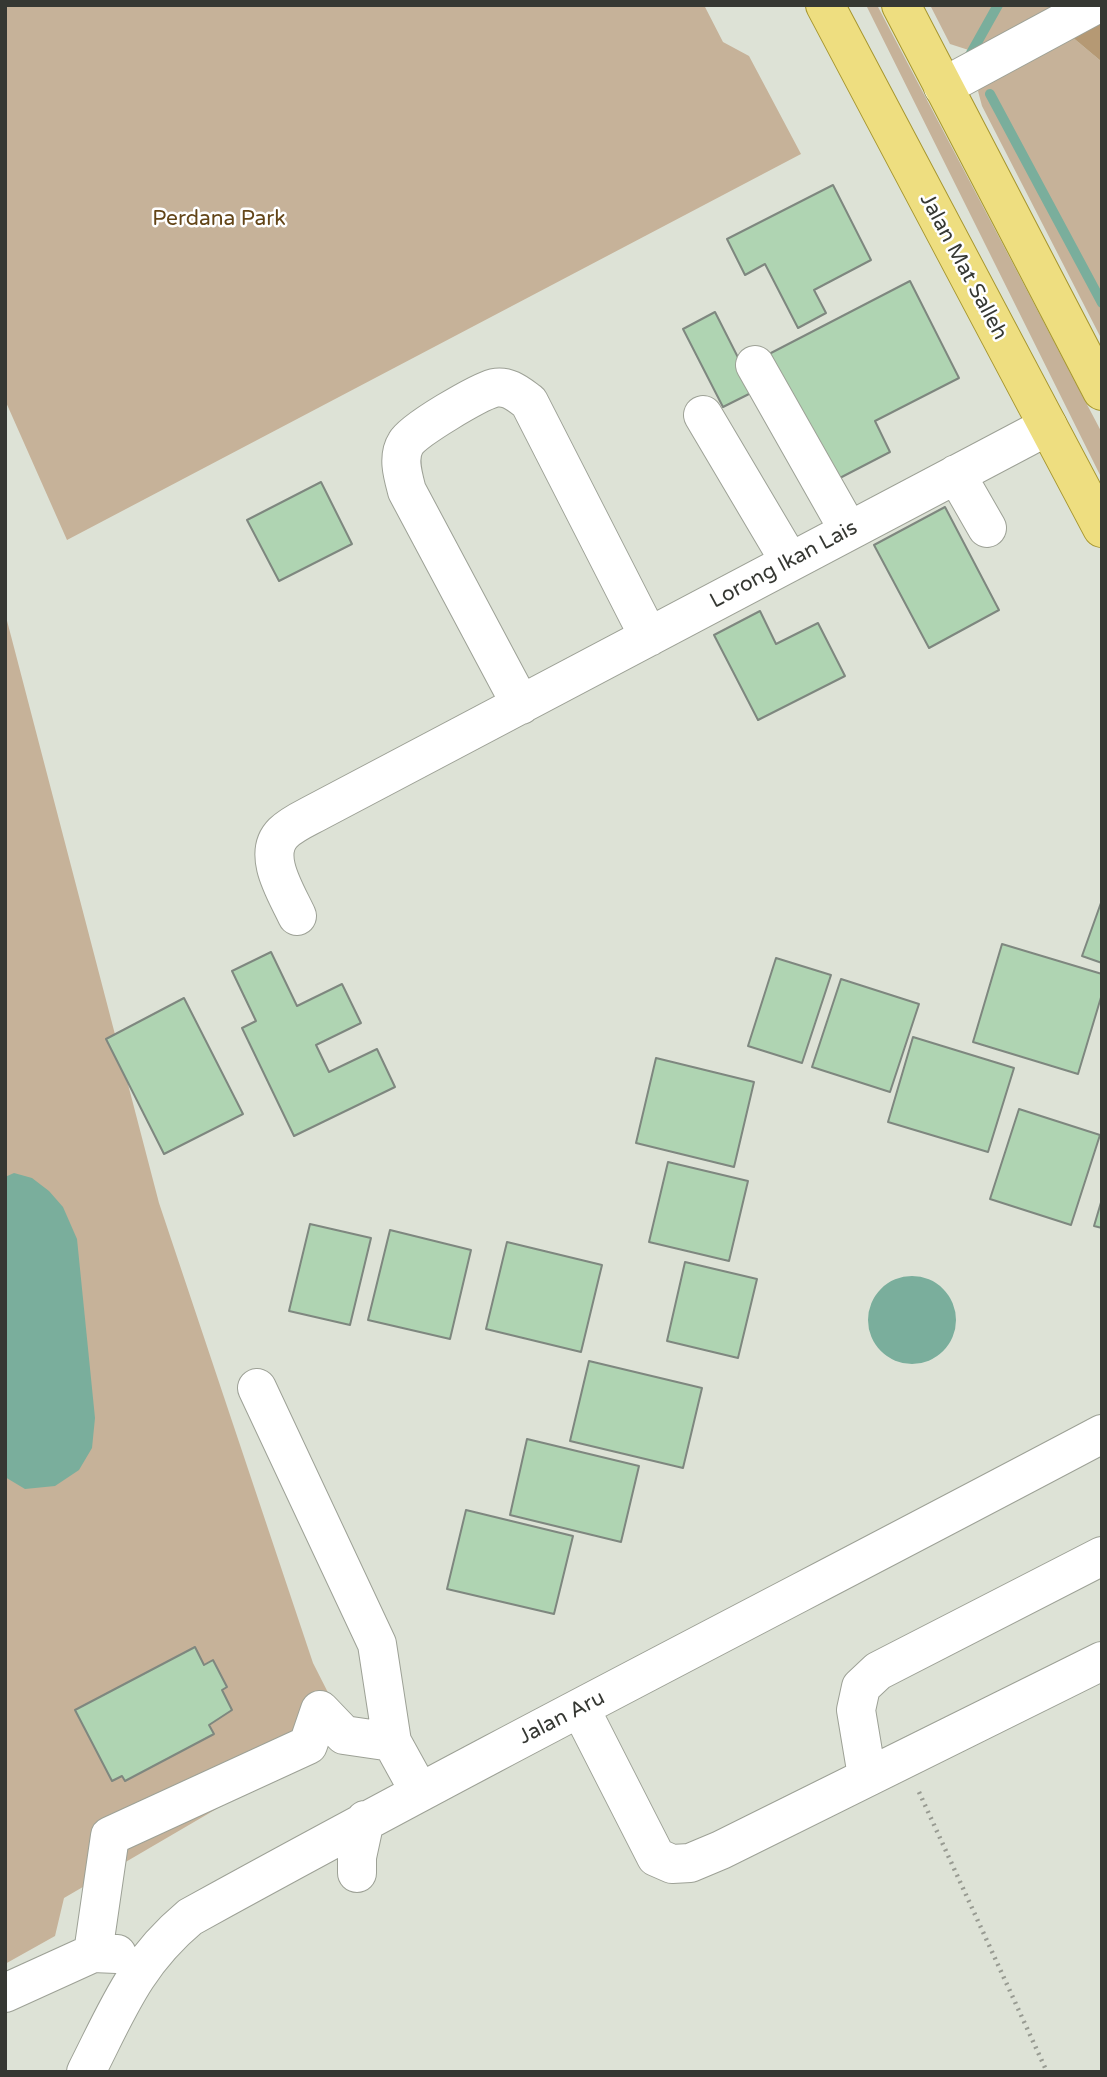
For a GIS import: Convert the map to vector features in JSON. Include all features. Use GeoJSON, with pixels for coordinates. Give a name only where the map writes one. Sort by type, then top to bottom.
{"type":"FeatureCollection","features":[{"type":"Feature","properties":{"kind":"main road","name":"Jalan Mat Salleh"},"geometry":{"type":"LineString","coordinates":[[825,5],[1102,528]]}},
{"type":"Feature","properties":{"kind":"main road"},"geometry":{"type":"LineString","coordinates":[[901,5],[1102,391]]}},
{"type":"Feature","properties":{"kind":"street"},"geometry":{"type":"LineString","coordinates":[[943,87],[1095,5]]}},
{"type":"Feature","properties":{"kind":"street"},"geometry":{"type":"LineString","coordinates":[[755,365],[849,531]]}},
{"type":"Feature","properties":{"kind":"street"},"geometry":{"type":"LineString","coordinates":[[521,705],[407,491],[401,469],[404,445],[417,430],[494,388],[512,389],[529,402],[649,637]]}},
{"type":"Feature","properties":{"kind":"street"},"geometry":{"type":"LineString","coordinates":[[703,415],[790,562]]}},
{"type":"Feature","properties":{"kind":"street","name":"Lorong Ikan Lais"},"geometry":{"type":"LineString","coordinates":[[297,916],[276,871],[274,852],[282,834],[317,812],[649,637],[736,604],[790,562],[1048,426]]}},
{"type":"Feature","properties":{"kind":"street"},"geometry":{"type":"LineString","coordinates":[[956,474],[987,528]]}},
{"type":"Feature","properties":{"kind":"street"},"geometry":{"type":"LineString","coordinates":[[257,1388],[377,1644],[392,1742],[419,1791]]}},
{"type":"Feature","properties":{"kind":"street","name":"Jalan Aru"},"geometry":{"type":"LineString","coordinates":[[86,2072],[139,1969],[190,1917],[419,1791],[1102,1434]]}},
{"type":"Feature","properties":{"kind":"street"},"geometry":{"type":"LineString","coordinates":[[867,1776],[856,1710],[861,1687],[878,1671],[1102,1556]]}},
{"type":"Feature","properties":{"kind":"street"},"geometry":{"type":"LineString","coordinates":[[580,1709],[656,1857],[671,1864],[690,1863],[743,1840],[903,1757],[1102,1661]]}},
{"type":"Feature","properties":{"kind":"street"},"geometry":{"type":"LineString","coordinates":[[93,1953],[110,1836],[308,1745],[320,1710],[344,1735],[392,1742]]}},
{"type":"Feature","properties":{"kind":"street"},"geometry":{"type":"LineString","coordinates":[[357,1873],[357,1857],[365,1820]]}},
{"type":"Feature","properties":{"kind":"street"},"geometry":{"type":"LineString","coordinates":[[5,1993],[93,1953],[150,1955]]}},
{"type":"Feature","properties":{"kind":"path"},"geometry":{"type":"LineString","coordinates":[[903,1757],[1046,2072]]}},
{"type":"Feature","properties":{"kind":"green space","name":"Perdana Park"},"geometry":{"type":"Polygon","coordinates":[[[5,5],[704,5],[723,42],[749,56],[801,154],[67,540],[5,400],[5,5]]]}},
{"type":"Feature","properties":{"kind":"green space"},"geometry":{"type":"Polygon","coordinates":[[[866,5],[877,5],[1102,433],[1102,479],[866,5]]]}},
{"type":"Feature","properties":{"kind":"green space"},"geometry":{"type":"Polygon","coordinates":[[[930,5],[1066,5],[978,53],[950,44],[930,5]]]}},
{"type":"Feature","properties":{"kind":"green space"},"geometry":{"type":"Polygon","coordinates":[[[1071,36],[1102,62],[1102,340],[982,106],[978,91],[989,75],[1071,36]]]}},
{"type":"Feature","properties":{"kind":"green space"},"geometry":{"type":"Polygon","coordinates":[[[5,613],[159,1203],[313,1663],[348,1732],[64,1898],[55,1936],[5,1964],[5,613]]]}},
{"type":"Feature","properties":{"kind":"shaded area"},"geometry":{"type":"Polygon","coordinates":[[[1102,19],[1102,62],[1071,36],[1102,19]]]}},
{"type":"Feature","properties":{"kind":"shaded area"},"geometry":{"type":"Polygon","coordinates":[[[14,1173],[32,1178],[49,1191],[63,1207],[77,1239],[95,1418],[92,1448],[79,1470],[55,1486],[25,1489],[5,1477],[5,1177],[14,1173]]]}},
{"type":"Feature","properties":{"kind":"shaded area"},"geometry":{"type":"Polygon","coordinates":[[[912,1276],[937,1283],[949,1295],[956,1320],[949,1345],[937,1357],[912,1364],[887,1357],[875,1345],[868,1320],[875,1295],[887,1283],[912,1276]]]}},
{"type":"Feature","properties":{"kind":"building"},"geometry":{"type":"Polygon","coordinates":[[[833,185],[871,260],[814,290],[826,313],[798,328],[765,264],[745,275],[727,239],[833,185]]]}},
{"type":"Feature","properties":{"kind":"building"},"geometry":{"type":"Polygon","coordinates":[[[910,281],[959,378],[875,421],[890,452],[834,481],[769,354],[910,281]]]}},
{"type":"Feature","properties":{"kind":"building"},"geometry":{"type":"Polygon","coordinates":[[[715,312],[755,391],[723,407],[683,329],[715,312]]]}},
{"type":"Feature","properties":{"kind":"building"},"geometry":{"type":"Polygon","coordinates":[[[321,482],[352,544],[279,581],[247,520],[321,482]]]}},
{"type":"Feature","properties":{"kind":"building"},"geometry":{"type":"Polygon","coordinates":[[[945,507],[999,610],[929,648],[874,545],[945,507]]]}},
{"type":"Feature","properties":{"kind":"building"},"geometry":{"type":"Polygon","coordinates":[[[760,611],[776,644],[818,623],[845,676],[758,720],[714,635],[760,611]]]}},
{"type":"Feature","properties":{"kind":"building"},"geometry":{"type":"Polygon","coordinates":[[[1102,900],[1102,963],[1082,956],[1102,900]]]}},
{"type":"Feature","properties":{"kind":"building"},"geometry":{"type":"Polygon","coordinates":[[[1002,944],[1102,974],[1102,994],[1078,1074],[973,1042],[1002,944]]]}},
{"type":"Feature","properties":{"kind":"building"},"geometry":{"type":"Polygon","coordinates":[[[271,952],[297,1006],[342,984],[361,1023],[316,1045],[329,1072],[377,1049],[395,1087],[294,1136],[242,1028],[256,1021],[232,971],[271,952]]]}},
{"type":"Feature","properties":{"kind":"building"},"geometry":{"type":"Polygon","coordinates":[[[776,958],[831,975],[802,1063],[748,1046],[776,958]]]}},
{"type":"Feature","properties":{"kind":"building"},"geometry":{"type":"Polygon","coordinates":[[[841,979],[919,1004],[890,1092],[812,1067],[841,979]]]}},
{"type":"Feature","properties":{"kind":"building"},"geometry":{"type":"Polygon","coordinates":[[[184,998],[243,1114],[164,1154],[106,1039],[184,998]]]}},
{"type":"Feature","properties":{"kind":"building"},"geometry":{"type":"Polygon","coordinates":[[[913,1037],[1014,1068],[988,1152],[888,1122],[913,1037]]]}},
{"type":"Feature","properties":{"kind":"building"},"geometry":{"type":"Polygon","coordinates":[[[656,1058],[754,1082],[734,1167],[636,1143],[656,1058]]]}},
{"type":"Feature","properties":{"kind":"building"},"geometry":{"type":"Polygon","coordinates":[[[1019,1109],[1100,1135],[1071,1225],[990,1199],[1019,1109]]]}},
{"type":"Feature","properties":{"kind":"building"},"geometry":{"type":"Polygon","coordinates":[[[668,1162],[748,1181],[729,1261],[649,1242],[668,1162]]]}},
{"type":"Feature","properties":{"kind":"building"},"geometry":{"type":"Polygon","coordinates":[[[1102,1199],[1102,1228],[1094,1226],[1102,1199]]]}},
{"type":"Feature","properties":{"kind":"building"},"geometry":{"type":"Polygon","coordinates":[[[310,1224],[371,1238],[350,1325],[289,1311],[310,1224]]]}},
{"type":"Feature","properties":{"kind":"building"},"geometry":{"type":"Polygon","coordinates":[[[390,1230],[471,1250],[450,1339],[368,1320],[390,1230]]]}},
{"type":"Feature","properties":{"kind":"building"},"geometry":{"type":"Polygon","coordinates":[[[507,1242],[602,1265],[581,1352],[486,1329],[507,1242]]]}},
{"type":"Feature","properties":{"kind":"building"},"geometry":{"type":"Polygon","coordinates":[[[685,1262],[757,1279],[738,1358],[667,1341],[685,1262]]]}},
{"type":"Feature","properties":{"kind":"building"},"geometry":{"type":"Polygon","coordinates":[[[589,1361],[702,1388],[683,1468],[570,1441],[589,1361]]]}},
{"type":"Feature","properties":{"kind":"building"},"geometry":{"type":"Polygon","coordinates":[[[527,1439],[639,1466],[621,1542],[510,1515],[527,1439]]]}},
{"type":"Feature","properties":{"kind":"building"},"geometry":{"type":"Polygon","coordinates":[[[466,1510],[573,1536],[554,1614],[447,1589],[466,1510]]]}},
{"type":"Feature","properties":{"kind":"building"},"geometry":{"type":"Polygon","coordinates":[[[195,1647],[204,1665],[213,1660],[227,1687],[222,1690],[232,1710],[209,1725],[214,1734],[125,1781],[122,1776],[112,1781],[75,1710],[195,1647]]]}},
{"type":"Feature","properties":{"kind":"waterway"},"geometry":{"type":"LineString","coordinates":[[970,55],[998,5]]}},
{"type":"Feature","properties":{"kind":"waterway"},"geometry":{"type":"LineString","coordinates":[[990,94],[1102,303]]}}]}
